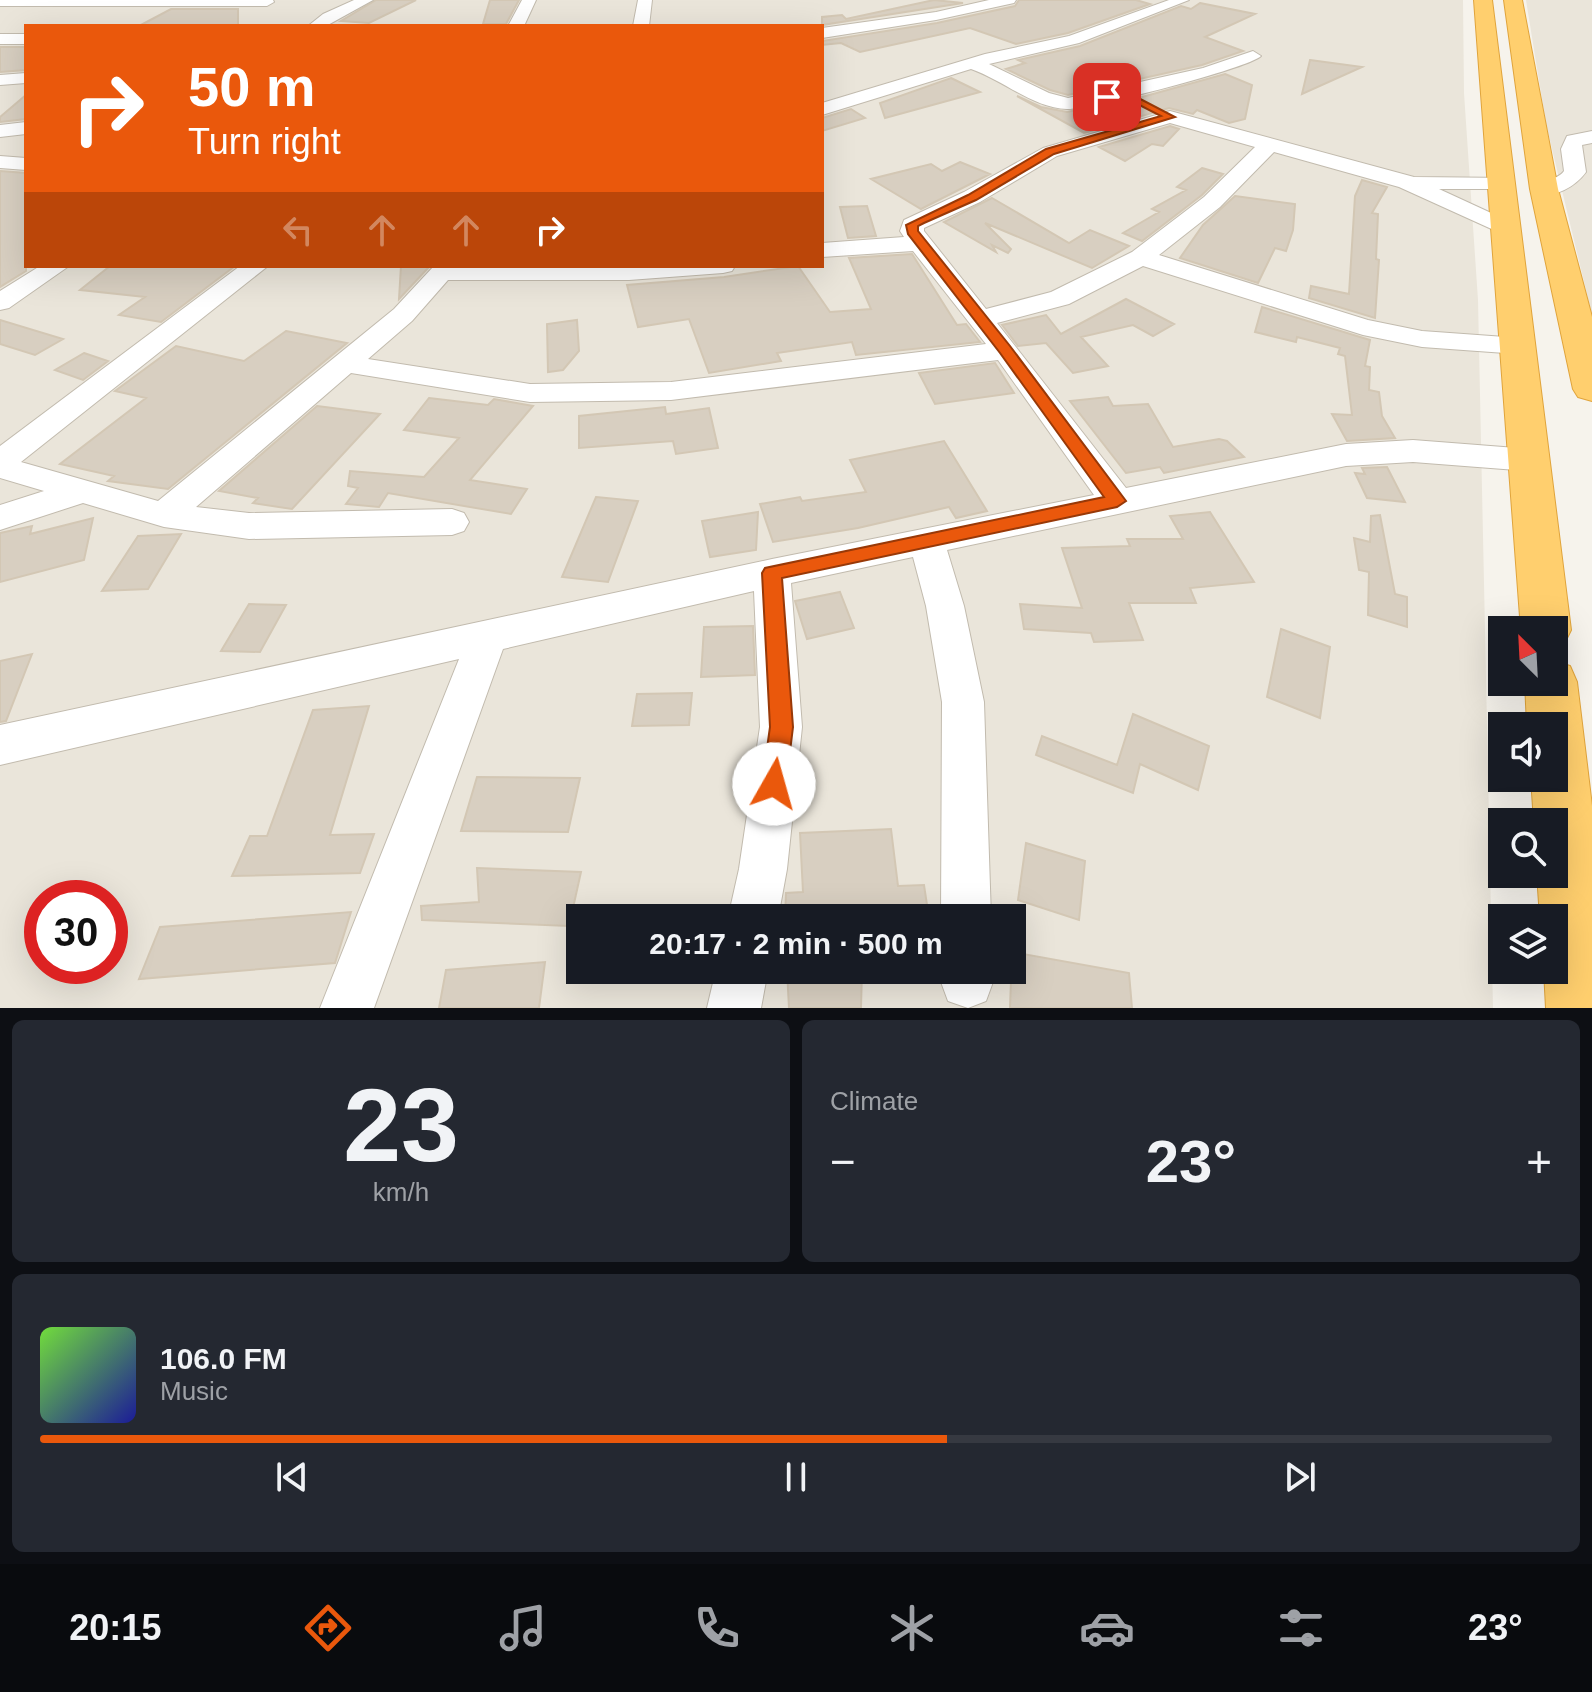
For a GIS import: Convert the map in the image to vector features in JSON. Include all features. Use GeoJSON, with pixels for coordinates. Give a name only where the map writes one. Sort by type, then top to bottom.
{"type":"FeatureCollection","features":[{"type":"Feature","properties":{"kind":"highway"},"geometry":{"type":"LineString","coordinates":[[1499,4],[1503,183],[1545,616]]}},
{"type":"Feature","properties":{"kind":"highway"},"geometry":{"type":"LineString","coordinates":[[1499,4],[1590,371]]}},
{"type":"Feature","properties":{"kind":"highway"},"geometry":{"type":"LineString","coordinates":[[1553,696],[1582,911],[1581,1008]]}},
{"type":"Feature","properties":{"kind":"street"},"geometry":{"type":"LineString","coordinates":[[319,24],[366,0]]}},
{"type":"Feature","properties":{"kind":"street"},"geometry":{"type":"LineString","coordinates":[[517,24],[529,0]]}},
{"type":"Feature","properties":{"kind":"street"},"geometry":{"type":"LineString","coordinates":[[641,24],[645,0]]}},
{"type":"Feature","properties":{"kind":"street"},"geometry":{"type":"LineString","coordinates":[[824,33],[936,16],[1009,0]]}},
{"type":"Feature","properties":{"kind":"street"},"geometry":{"type":"LineString","coordinates":[[824,108],[972,64],[1073,40],[1182,0]]}},
{"type":"Feature","properties":{"kind":"street"},"geometry":{"type":"LineString","coordinates":[[0,12],[27,1]]}},
{"type":"Feature","properties":{"kind":"street"},"geometry":{"type":"LineString","coordinates":[[0,2],[270,1]]}},
{"type":"Feature","properties":{"kind":"street"},"geometry":{"type":"LineString","coordinates":[[233,20],[270,1]]}},
{"type":"Feature","properties":{"kind":"street"},"geometry":{"type":"LineString","coordinates":[[905,2],[965,28]]}},
{"type":"Feature","properties":{"kind":"street"},"geometry":{"type":"LineString","coordinates":[[0,39],[24,39]]}},
{"type":"Feature","properties":{"kind":"street"},"geometry":{"type":"LineString","coordinates":[[993,39],[1021,51]]}},
{"type":"Feature","properties":{"kind":"street"},"geometry":{"type":"LineString","coordinates":[[972,64],[997,72],[1052,102],[1068,104],[1123,93],[1253,56]]}},
{"type":"Feature","properties":{"kind":"street"},"geometry":{"type":"LineString","coordinates":[[0,80],[24,78]]}},
{"type":"Feature","properties":{"kind":"street"},"geometry":{"type":"LineString","coordinates":[[1123,93],[1170,117],[1407,182],[1507,229]]}},
{"type":"Feature","properties":{"kind":"street"},"geometry":{"type":"LineString","coordinates":[[1117,501],[1005,350],[919,243],[912,225],[972,197],[1050,152],[1170,117]]}},
{"type":"Feature","properties":{"kind":"street"},"geometry":{"type":"LineString","coordinates":[[0,131],[24,128]]}},
{"type":"Feature","properties":{"kind":"street"},"geometry":{"type":"LineString","coordinates":[[1544,189],[1568,181],[1575,172],[1571,149],[1574,140],[1592,137]]}},
{"type":"Feature","properties":{"kind":"street"},"geometry":{"type":"LineString","coordinates":[[981,319],[1060,298],[1141,257],[1212,202],[1250,161],[1269,146]]}},
{"type":"Feature","properties":{"kind":"street"},"geometry":{"type":"LineString","coordinates":[[0,162],[24,164]]}},
{"type":"Feature","properties":{"kind":"street"},"geometry":{"type":"LineString","coordinates":[[1407,182],[1503,183]]}},
{"type":"Feature","properties":{"kind":"street"},"geometry":{"type":"LineString","coordinates":[[824,250],[919,243]]}},
{"type":"Feature","properties":{"kind":"street"},"geometry":{"type":"LineString","coordinates":[[1141,257],[1363,327],[1422,339],[1519,346]]}},
{"type":"Feature","properties":{"kind":"street"},"geometry":{"type":"LineString","coordinates":[[0,302],[54,268]]}},
{"type":"Feature","properties":{"kind":"street"},"geometry":{"type":"LineString","coordinates":[[0,464],[253,268]]}},
{"type":"Feature","properties":{"kind":"street"},"geometry":{"type":"LineString","coordinates":[[164,515],[232,455],[347,364],[403,315],[445,270],[629,273],[696,268]]}},
{"type":"Feature","properties":{"kind":"street"},"geometry":{"type":"LineString","coordinates":[[347,364],[530,393],[671,391],[1005,350]]}},
{"type":"Feature","properties":{"kind":"street"},"geometry":{"type":"LineString","coordinates":[[0,745],[772,573],[1346,455],[1413,451],[1530,460]]}},
{"type":"Feature","properties":{"kind":"street"},"geometry":{"type":"LineString","coordinates":[[0,464],[164,515],[249,526],[452,522]]}},
{"type":"Feature","properties":{"kind":"street"},"geometry":{"type":"LineString","coordinates":[[0,518],[82,491]]}},
{"type":"Feature","properties":{"kind":"street"},"geometry":{"type":"LineString","coordinates":[[926,541],[945,606],[963,702],[966,904]]}},
{"type":"Feature","properties":{"kind":"street"},"geometry":{"type":"LineString","coordinates":[[756,904],[781,727],[772,573]]}},
{"type":"Feature","properties":{"kind":"street"},"geometry":{"type":"LineString","coordinates":[[347,1008],[488,635]]}},
{"type":"Feature","properties":{"kind":"street"},"geometry":{"type":"LineString","coordinates":[[734,1008],[739,984]]}},
{"type":"Feature","properties":{"kind":"shaded area"},"geometry":{"type":"Polygon","coordinates":[[[0,0],[1463,0],[1464,93],[1478,300],[1488,888],[1490,888],[1491,904],[1488,904],[1488,984],[1492,984],[1493,1008],[0,1008],[0,0]]]}},
{"type":"Feature","properties":{"kind":"shaded area"},"geometry":{"type":"Polygon","coordinates":[[[1526,0],[1592,0],[1592,315],[1546,124],[1526,0]]]}},
{"type":"Feature","properties":{"kind":"building"},"geometry":{"type":"Polygon","coordinates":[[[376,0],[416,0],[369,23],[341,21],[376,0]]]}},
{"type":"Feature","properties":{"kind":"building"},"geometry":{"type":"Polygon","coordinates":[[[490,0],[519,0],[506,24],[483,24],[490,0]]]}},
{"type":"Feature","properties":{"kind":"building"},"geometry":{"type":"Polygon","coordinates":[[[934,0],[963,3],[822,24],[822,17],[842,15],[846,19],[934,0]]]}},
{"type":"Feature","properties":{"kind":"building"},"geometry":{"type":"Polygon","coordinates":[[[1019,0],[1136,0],[1150,4],[1068,33],[1016,44],[970,28],[860,52],[841,43],[824,45],[824,41],[937,23],[1015,6],[1019,0]]]}},
{"type":"Feature","properties":{"kind":"building"},"geometry":{"type":"Polygon","coordinates":[[[1200,3],[1255,14],[1205,37],[1243,51],[1202,65],[1068,95],[1006,69],[1025,63],[1018,60],[1080,46],[1181,6],[1191,9],[1200,3]]]}},
{"type":"Feature","properties":{"kind":"building"},"geometry":{"type":"Polygon","coordinates":[[[171,9],[238,9],[238,24],[143,24],[171,9]]]}},
{"type":"Feature","properties":{"kind":"building"},"geometry":{"type":"Polygon","coordinates":[[[0,47],[24,47],[24,70],[0,72],[0,47]]]}},
{"type":"Feature","properties":{"kind":"building"},"geometry":{"type":"Polygon","coordinates":[[[1310,60],[1362,67],[1302,94],[1310,60]]]}},
{"type":"Feature","properties":{"kind":"building"},"geometry":{"type":"Polygon","coordinates":[[[1225,74],[1252,85],[1245,119],[1229,123],[1197,110],[1193,114],[1169,108],[1084,133],[1017,96],[1041,107],[1067,112],[1135,99],[1225,74]]]}},
{"type":"Feature","properties":{"kind":"building"},"geometry":{"type":"Polygon","coordinates":[[[951,78],[980,92],[885,118],[880,103],[951,78]]]}},
{"type":"Feature","properties":{"kind":"building"},"geometry":{"type":"Polygon","coordinates":[[[24,97],[24,119],[0,122],[0,117],[24,97]]]}},
{"type":"Feature","properties":{"kind":"building"},"geometry":{"type":"Polygon","coordinates":[[[851,109],[865,118],[824,130],[824,117],[851,109]]]}},
{"type":"Feature","properties":{"kind":"building"},"geometry":{"type":"Polygon","coordinates":[[[1170,126],[1179,129],[1163,146],[1152,144],[1125,161],[1099,147],[1170,126]]]}},
{"type":"Feature","properties":{"kind":"building"},"geometry":{"type":"Polygon","coordinates":[[[960,162],[990,174],[921,209],[871,179],[931,164],[942,171],[960,162]]]}},
{"type":"Feature","properties":{"kind":"building"},"geometry":{"type":"Polygon","coordinates":[[[1202,168],[1223,174],[1202,195],[1142,241],[1123,233],[1159,212],[1152,209],[1186,190],[1177,187],[1202,168]]]}},
{"type":"Feature","properties":{"kind":"building"},"geometry":{"type":"Polygon","coordinates":[[[0,171],[24,173],[26,271],[0,287],[0,171]]]}},
{"type":"Feature","properties":{"kind":"building"},"geometry":{"type":"Polygon","coordinates":[[[1362,180],[1387,187],[1372,213],[1378,214],[1375,318],[1309,298],[1311,286],[1349,294],[1355,196],[1362,180]]]}},
{"type":"Feature","properties":{"kind":"building"},"geometry":{"type":"Polygon","coordinates":[[[1235,196],[1295,204],[1293,230],[1286,251],[1275,248],[1258,283],[1180,258],[1203,225],[1235,196]]]}},
{"type":"Feature","properties":{"kind":"building"},"geometry":{"type":"Polygon","coordinates":[[[992,198],[1069,243],[1090,230],[1129,246],[1092,268],[985,223],[1011,249],[1008,253],[992,245],[996,252],[944,222],[992,198]]]}},
{"type":"Feature","properties":{"kind":"building"},"geometry":{"type":"Polygon","coordinates":[[[867,206],[876,236],[848,238],[840,207],[867,206]]]}},
{"type":"Feature","properties":{"kind":"building"},"geometry":{"type":"Polygon","coordinates":[[[912,254],[957,325],[966,324],[980,342],[856,355],[852,342],[777,353],[781,361],[709,373],[689,319],[638,327],[627,285],[799,268],[830,312],[871,309],[849,258],[912,254]]]}},
{"type":"Feature","properties":{"kind":"building"},"geometry":{"type":"Polygon","coordinates":[[[108,268],[232,268],[161,322],[119,315],[145,297],[80,290],[108,268]]]}},
{"type":"Feature","properties":{"kind":"building"},"geometry":{"type":"Polygon","coordinates":[[[401,268],[428,268],[399,299],[401,268]]]}},
{"type":"Feature","properties":{"kind":"building"},"geometry":{"type":"Polygon","coordinates":[[[1126,299],[1174,324],[1153,336],[1133,325],[1081,337],[1108,366],[1073,373],[1046,343],[1018,346],[1002,325],[1046,315],[1061,334],[1126,299]]]}},
{"type":"Feature","properties":{"kind":"building"},"geometry":{"type":"Polygon","coordinates":[[[1262,307],[1370,340],[1365,366],[1370,367],[1369,390],[1379,392],[1382,416],[1395,438],[1347,441],[1332,414],[1352,415],[1345,356],[1338,354],[1340,348],[1297,337],[1296,342],[1255,332],[1262,307]]]}},
{"type":"Feature","properties":{"kind":"building"},"geometry":{"type":"Polygon","coordinates":[[[0,320],[63,339],[35,355],[0,344],[0,320]]]}},
{"type":"Feature","properties":{"kind":"building"},"geometry":{"type":"Polygon","coordinates":[[[577,320],[579,351],[563,370],[548,372],[547,324],[577,320]]]}},
{"type":"Feature","properties":{"kind":"building"},"geometry":{"type":"Polygon","coordinates":[[[286,331],[347,343],[168,489],[108,481],[114,476],[60,464],[146,398],[115,391],[176,346],[244,361],[286,331]]]}},
{"type":"Feature","properties":{"kind":"building"},"geometry":{"type":"Polygon","coordinates":[[[84,353],[108,361],[83,380],[55,370],[84,353]]]}},
{"type":"Feature","properties":{"kind":"building"},"geometry":{"type":"Polygon","coordinates":[[[995,363],[1014,393],[935,404],[919,373],[995,363]]]}},
{"type":"Feature","properties":{"kind":"building"},"geometry":{"type":"Polygon","coordinates":[[[1108,397],[1113,406],[1148,404],[1173,447],[1219,439],[1227,441],[1244,457],[1164,473],[1160,467],[1126,473],[1070,401],[1108,397]]]}},
{"type":"Feature","properties":{"kind":"building"},"geometry":{"type":"Polygon","coordinates":[[[429,398],[488,405],[494,399],[533,406],[470,480],[527,489],[511,514],[388,493],[379,507],[346,504],[358,488],[348,486],[350,471],[424,477],[459,438],[404,430],[429,398]]]}},
{"type":"Feature","properties":{"kind":"building"},"geometry":{"type":"Polygon","coordinates":[[[317,406],[380,414],[292,509],[253,503],[258,498],[219,491],[317,406]]]}},
{"type":"Feature","properties":{"kind":"building"},"geometry":{"type":"Polygon","coordinates":[[[665,407],[666,414],[709,408],[718,448],[676,454],[673,441],[579,448],[579,416],[665,407]]]}},
{"type":"Feature","properties":{"kind":"building"},"geometry":{"type":"Polygon","coordinates":[[[944,441],[987,511],[956,518],[949,507],[858,528],[773,542],[760,504],[800,497],[802,501],[866,492],[850,460],[944,441]]]}},
{"type":"Feature","properties":{"kind":"building"},"geometry":{"type":"Polygon","coordinates":[[[1387,467],[1405,502],[1367,498],[1355,473],[1365,474],[1362,468],[1387,467]]]}},
{"type":"Feature","properties":{"kind":"building"},"geometry":{"type":"Polygon","coordinates":[[[596,497],[638,501],[608,582],[562,577],[596,497]]]}},
{"type":"Feature","properties":{"kind":"building"},"geometry":{"type":"Polygon","coordinates":[[[758,512],[756,550],[710,557],[702,521],[758,512]]]}},
{"type":"Feature","properties":{"kind":"building"},"geometry":{"type":"Polygon","coordinates":[[[1210,512],[1254,582],[1190,588],[1196,603],[1129,603],[1143,640],[1094,642],[1091,633],[1024,629],[1020,604],[1082,608],[1062,548],[1130,546],[1127,539],[1183,539],[1170,516],[1210,512]]]}},
{"type":"Feature","properties":{"kind":"building"},"geometry":{"type":"Polygon","coordinates":[[[1380,515],[1395,594],[1407,597],[1407,627],[1368,615],[1369,572],[1359,570],[1354,538],[1370,542],[1371,516],[1380,515]]]}},
{"type":"Feature","properties":{"kind":"building"},"geometry":{"type":"Polygon","coordinates":[[[93,518],[84,560],[0,582],[0,533],[32,526],[30,534],[93,518]]]}},
{"type":"Feature","properties":{"kind":"building"},"geometry":{"type":"Polygon","coordinates":[[[181,534],[148,589],[102,591],[138,536],[181,534]]]}},
{"type":"Feature","properties":{"kind":"building"},"geometry":{"type":"Polygon","coordinates":[[[840,592],[854,628],[807,639],[795,601],[840,592]]]}},
{"type":"Feature","properties":{"kind":"building"},"geometry":{"type":"Polygon","coordinates":[[[249,604],[286,605],[260,652],[221,651],[249,604]]]}},
{"type":"Feature","properties":{"kind":"building"},"geometry":{"type":"Polygon","coordinates":[[[753,626],[755,675],[701,677],[704,627],[753,626]]]}},
{"type":"Feature","properties":{"kind":"building"},"geometry":{"type":"Polygon","coordinates":[[[1281,629],[1330,647],[1320,718],[1267,697],[1281,629]]]}},
{"type":"Feature","properties":{"kind":"building"},"geometry":{"type":"Polygon","coordinates":[[[32,654],[6,721],[0,722],[0,661],[32,654]]]}},
{"type":"Feature","properties":{"kind":"building"},"geometry":{"type":"Polygon","coordinates":[[[692,693],[689,725],[632,726],[637,694],[692,693]]]}},
{"type":"Feature","properties":{"kind":"building"},"geometry":{"type":"Polygon","coordinates":[[[369,706],[330,835],[374,834],[360,873],[232,876],[250,836],[267,836],[313,710],[369,706]]]}},
{"type":"Feature","properties":{"kind":"building"},"geometry":{"type":"Polygon","coordinates":[[[1133,714],[1209,746],[1198,790],[1140,764],[1133,793],[1036,755],[1042,736],[1117,765],[1133,714]]]}},
{"type":"Feature","properties":{"kind":"building"},"geometry":{"type":"Polygon","coordinates":[[[477,777],[580,778],[568,832],[461,831],[477,777]]]}},
{"type":"Feature","properties":{"kind":"building"},"geometry":{"type":"Polygon","coordinates":[[[891,829],[898,886],[924,885],[927,904],[786,904],[786,893],[803,892],[800,833],[891,829]]]}},
{"type":"Feature","properties":{"kind":"building"},"geometry":{"type":"Polygon","coordinates":[[[1026,843],[1085,861],[1079,920],[1018,900],[1026,843]]]}},
{"type":"Feature","properties":{"kind":"building"},"geometry":{"type":"Polygon","coordinates":[[[477,868],[581,872],[574,904],[566,904],[566,926],[422,920],[421,906],[479,902],[477,868]]]}},
{"type":"Feature","properties":{"kind":"building"},"geometry":{"type":"Polygon","coordinates":[[[351,912],[335,963],[139,979],[160,927],[351,912]]]}},
{"type":"Feature","properties":{"kind":"building"},"geometry":{"type":"Polygon","coordinates":[[[1026,955],[1129,973],[1132,1008],[1010,1008],[1011,984],[1026,984],[1026,955]]]}},
{"type":"Feature","properties":{"kind":"building"},"geometry":{"type":"Polygon","coordinates":[[[545,962],[539,1008],[439,1008],[446,970],[545,962]]]}},
{"type":"Feature","properties":{"kind":"building"},"geometry":{"type":"Polygon","coordinates":[[[788,984],[862,984],[861,1008],[789,1008],[788,984]]]}},
{"type":"Feature","properties":{"kind":"route"},"geometry":{"type":"LineString","coordinates":[[774,784],[781,727],[772,573],[1117,501],[912,231],[912,225],[920,220],[972,197],[1050,152],[1170,117],[1123,93],[1107,97]]}}]}
